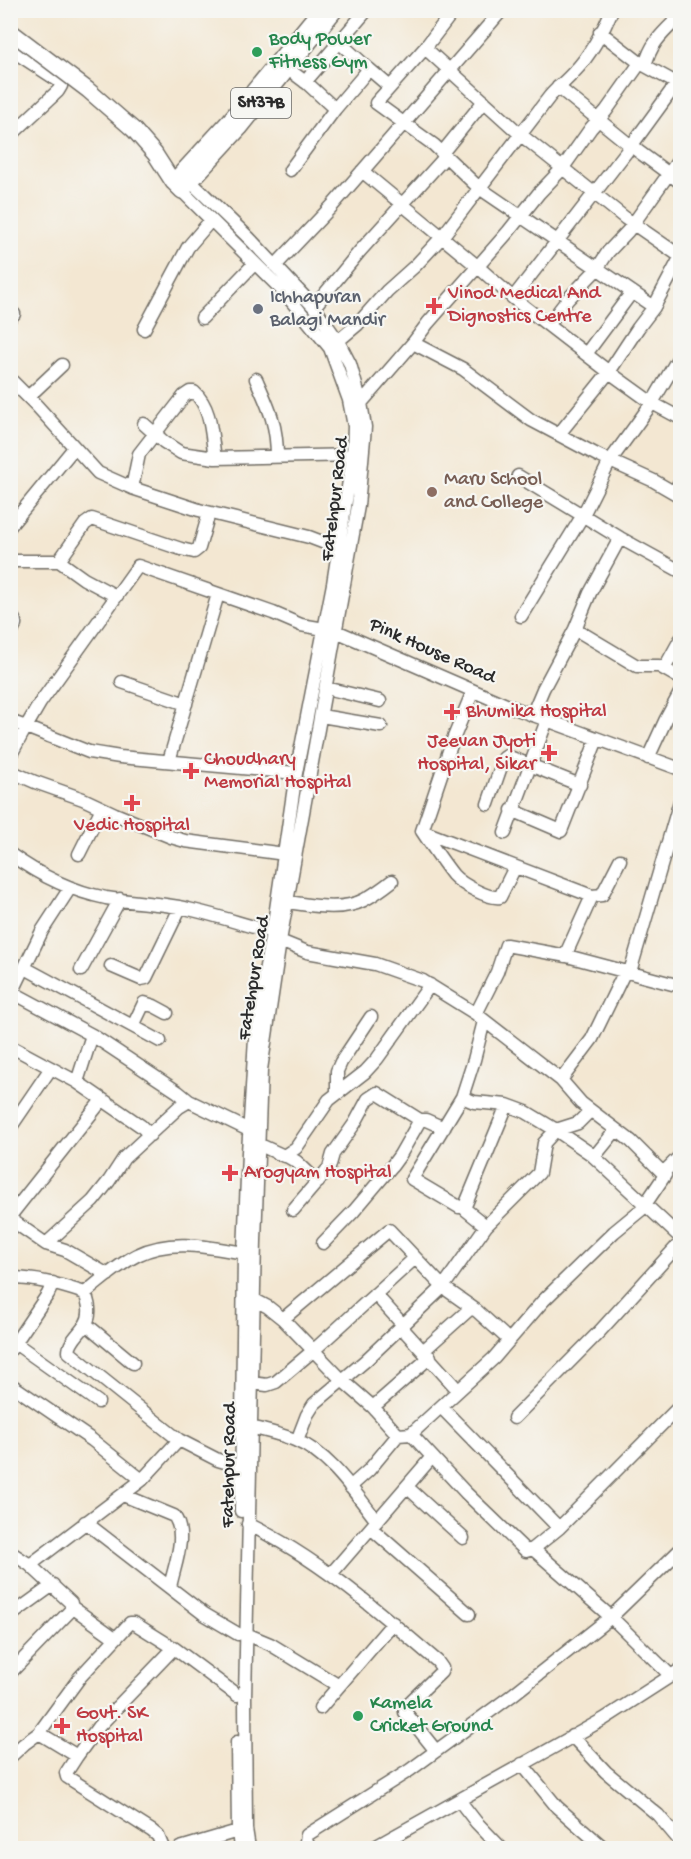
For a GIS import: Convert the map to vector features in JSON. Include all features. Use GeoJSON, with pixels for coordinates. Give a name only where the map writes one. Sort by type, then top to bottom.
{"type":"FeatureCollection","features":[{"type":"Feature","properties":{"kind":"main road","name":"SH37B"},"geometry":{"type":"LineString","coordinates":[[182,182],[320,10]]}},
{"type":"Feature","properties":{"kind":"main road","name":"SH37B"},"geometry":{"type":"LineString","coordinates":[[182,182],[240,128],[335,10]]}},
{"type":"Feature","properties":{"kind":"main road"},"geometry":{"type":"LineString","coordinates":[[10,32],[88,90],[134,130],[182,182]]}},
{"type":"Feature","properties":{"kind":"street"},"geometry":{"type":"LineString","coordinates":[[305,82],[367,10]]}},
{"type":"Feature","properties":{"kind":"street"},"geometry":{"type":"LineString","coordinates":[[454,10],[426,48],[376,102],[444,155],[478,187],[654,307]]}},
{"type":"Feature","properties":{"kind":"street"},"geometry":{"type":"LineString","coordinates":[[275,266],[332,206],[502,10]]}},
{"type":"Feature","properties":{"kind":"street"},"geometry":{"type":"LineString","coordinates":[[338,341],[357,325],[387,291],[442,237],[478,187],[558,87],[573,74],[588,55],[612,10]]}},
{"type":"Feature","properties":{"kind":"street"},"geometry":{"type":"LineString","coordinates":[[362,403],[508,232],[519,216],[562,169],[591,128],[643,65],[653,44],[679,21]]}},
{"type":"Feature","properties":{"kind":"street"},"geometry":{"type":"LineString","coordinates":[[513,298],[679,84],[643,65],[600,32]]}},
{"type":"Feature","properties":{"kind":"street"},"geometry":{"type":"LineString","coordinates":[[340,43],[390,87]]}},
{"type":"Feature","properties":{"kind":"street"},"geometry":{"type":"LineString","coordinates":[[426,48],[521,135],[562,169],[633,224],[681,257],[654,307],[609,372],[559,434]]}},
{"type":"Feature","properties":{"kind":"street"},"geometry":{"type":"LineString","coordinates":[[10,49],[59,81]]}},
{"type":"Feature","properties":{"kind":"street"},"geometry":{"type":"LineString","coordinates":[[10,136],[58,91],[59,81],[71,64]]}},
{"type":"Feature","properties":{"kind":"street"},"geometry":{"type":"LineString","coordinates":[[288,69],[335,109]]}},
{"type":"Feature","properties":{"kind":"street"},"geometry":{"type":"LineString","coordinates":[[290,170],[335,109],[369,69]]}},
{"type":"Feature","properties":{"kind":"street"},"geometry":{"type":"LineString","coordinates":[[558,87],[631,146],[681,182]]}},
{"type":"Feature","properties":{"kind":"street"},"geometry":{"type":"LineString","coordinates":[[314,307],[360,251],[403,205],[484,101]]}},
{"type":"Feature","properties":{"kind":"street"},"geometry":{"type":"LineString","coordinates":[[548,325],[633,224],[681,158]]}},
{"type":"Feature","properties":{"kind":"street"},"geometry":{"type":"LineString","coordinates":[[362,171],[513,298],[652,403],[681,418]]}},
{"type":"Feature","properties":{"kind":"street"},"geometry":{"type":"LineString","coordinates":[[144,424],[164,442],[181,453],[215,458],[358,455],[349,400],[330,348],[299,308],[211,220],[182,182]]}},
{"type":"Feature","properties":{"kind":"street","name":"Fatehpur Road"},"geometry":{"type":"LineString","coordinates":[[182,182],[275,266],[314,307],[338,341],[350,364],[362,403],[365,427],[358,455],[358,506],[344,550],[330,630],[326,688],[287,902],[276,937],[255,1136],[249,1254],[253,1299],[252,1383],[242,1634],[246,1829],[249,1848]]}},
{"type":"Feature","properties":{"kind":"street"},"geometry":{"type":"LineString","coordinates":[[144,329],[188,247],[211,220]]}},
{"type":"Feature","properties":{"kind":"street"},"geometry":{"type":"LineString","coordinates":[[202,318],[255,263]]}},
{"type":"Feature","properties":{"kind":"street"},"geometry":{"type":"LineString","coordinates":[[586,354],[632,292]]}},
{"type":"Feature","properties":{"kind":"street"},"geometry":{"type":"LineString","coordinates":[[413,343],[463,369],[531,420],[610,461],[678,490]]}},
{"type":"Feature","properties":{"kind":"street"},"geometry":{"type":"LineString","coordinates":[[521,616],[583,515],[610,461],[652,403],[681,356]]}},
{"type":"Feature","properties":{"kind":"street"},"geometry":{"type":"LineString","coordinates":[[28,397],[62,365]]}},
{"type":"Feature","properties":{"kind":"street"},"geometry":{"type":"LineString","coordinates":[[256,379],[273,417],[277,436],[277,457]]}},
{"type":"Feature","properties":{"kind":"street"},"geometry":{"type":"LineString","coordinates":[[10,380],[98,473],[132,488],[209,513],[309,537],[344,550]]}},
{"type":"Feature","properties":{"kind":"street"},"geometry":{"type":"LineString","coordinates":[[132,488],[139,454],[189,392],[194,392],[206,407],[215,458]]}},
{"type":"Feature","properties":{"kind":"street"},"geometry":{"type":"LineString","coordinates":[[10,526],[74,448]]}},
{"type":"Feature","properties":{"kind":"street"},"geometry":{"type":"LineString","coordinates":[[518,476],[620,538],[681,571]]}},
{"type":"Feature","properties":{"kind":"street"},"geometry":{"type":"LineString","coordinates":[[59,561],[85,524],[92,519],[194,552],[199,548],[209,513]]}},
{"type":"Feature","properties":{"kind":"street"},"geometry":{"type":"LineString","coordinates":[[532,715],[575,629],[590,593],[620,538]]}},
{"type":"Feature","properties":{"kind":"street"},"geometry":{"type":"LineString","coordinates":[[10,561],[59,561],[84,579],[116,596],[40,703],[10,756]]}},
{"type":"Feature","properties":{"kind":"street","name":"Pink House Road"},"geometry":{"type":"LineString","coordinates":[[116,596],[138,566],[301,625],[330,630],[532,715],[681,769]]}},
{"type":"Feature","properties":{"kind":"street"},"geometry":{"type":"LineString","coordinates":[[169,761],[201,655],[209,617],[218,594]]}},
{"type":"Feature","properties":{"kind":"street"},"geometry":{"type":"LineString","coordinates":[[10,616],[16,624],[10,634]]}},
{"type":"Feature","properties":{"kind":"street"},"geometry":{"type":"LineString","coordinates":[[575,629],[637,666],[653,664],[681,678]]}},
{"type":"Feature","properties":{"kind":"street"},"geometry":{"type":"LineString","coordinates":[[276,937],[296,773],[330,630]]}},
{"type":"Feature","properties":{"kind":"street"},"geometry":{"type":"LineString","coordinates":[[664,669],[681,640]]}},
{"type":"Feature","properties":{"kind":"street"},"geometry":{"type":"LineString","coordinates":[[122,682],[186,704]]}},
{"type":"Feature","properties":{"kind":"street"},"geometry":{"type":"LineString","coordinates":[[326,688],[380,701]]}},
{"type":"Feature","properties":{"kind":"street"},"geometry":{"type":"LineString","coordinates":[[422,831],[452,742],[473,691]]}},
{"type":"Feature","properties":{"kind":"street"},"geometry":{"type":"LineString","coordinates":[[648,758],[681,693]]}},
{"type":"Feature","properties":{"kind":"street"},"geometry":{"type":"LineString","coordinates":[[321,716],[381,726]]}},
{"type":"Feature","properties":{"kind":"street"},"geometry":{"type":"LineString","coordinates":[[505,833],[547,720]]}},
{"type":"Feature","properties":{"kind":"street"},"geometry":{"type":"LineString","coordinates":[[10,721],[89,752],[120,757],[296,773]]}},
{"type":"Feature","properties":{"kind":"street"},"geometry":{"type":"LineString","coordinates":[[513,810],[561,831],[597,739]]}},
{"type":"Feature","properties":{"kind":"street"},"geometry":{"type":"LineString","coordinates":[[488,804],[506,757],[580,785]]}},
{"type":"Feature","properties":{"kind":"street"},"geometry":{"type":"LineString","coordinates":[[10,771],[171,837],[185,841],[285,854]]}},
{"type":"Feature","properties":{"kind":"street"},"geometry":{"type":"LineString","coordinates":[[561,1080],[592,1039],[627,971],[681,801]]}},
{"type":"Feature","properties":{"kind":"street"},"geometry":{"type":"LineString","coordinates":[[79,854],[102,808]]}},
{"type":"Feature","properties":{"kind":"street"},"geometry":{"type":"LineString","coordinates":[[422,831],[592,896],[602,895],[620,861]]}},
{"type":"Feature","properties":{"kind":"street"},"geometry":{"type":"LineString","coordinates":[[422,831],[454,876],[496,898],[500,897],[515,867]]}},
{"type":"Feature","properties":{"kind":"street"},"geometry":{"type":"LineString","coordinates":[[10,854],[27,866],[70,888],[106,898],[180,908],[276,937],[307,952],[375,964],[423,981],[480,1018],[561,1080],[591,1111],[631,1141],[663,1173]]}},
{"type":"Feature","properties":{"kind":"street"},"geometry":{"type":"LineString","coordinates":[[287,902],[334,907],[349,905],[362,901],[392,882]]}},
{"type":"Feature","properties":{"kind":"street"},"geometry":{"type":"LineString","coordinates":[[70,888],[42,931],[12,991],[92,1035],[189,1101],[255,1136],[297,1162],[318,1182]]}},
{"type":"Feature","properties":{"kind":"street"},"geometry":{"type":"LineString","coordinates":[[565,956],[592,896]]}},
{"type":"Feature","properties":{"kind":"street"},"geometry":{"type":"LineString","coordinates":[[81,970],[120,899]]}},
{"type":"Feature","properties":{"kind":"street"},"geometry":{"type":"LineString","coordinates":[[111,966],[141,979],[146,978],[180,908]]}},
{"type":"Feature","properties":{"kind":"street"},"geometry":{"type":"LineString","coordinates":[[465,1206],[459,1207],[412,1179],[462,1097],[474,1060],[480,1018],[506,945],[565,956],[680,983]]}},
{"type":"Feature","properties":{"kind":"street"},"geometry":{"type":"LineString","coordinates":[[25,968],[160,1041]]}},
{"type":"Feature","properties":{"kind":"street"},"geometry":{"type":"LineString","coordinates":[[285,1155],[296,1148],[329,1100],[365,1072],[377,1059],[430,985]]}},
{"type":"Feature","properties":{"kind":"street"},"geometry":{"type":"LineString","coordinates":[[133,1026],[144,1004],[167,1013]]}},
{"type":"Feature","properties":{"kind":"street"},"geometry":{"type":"LineString","coordinates":[[337,1093],[338,1071],[341,1062],[371,1017]]}},
{"type":"Feature","properties":{"kind":"street"},"geometry":{"type":"LineString","coordinates":[[77,1082],[92,1035]]}},
{"type":"Feature","properties":{"kind":"street"},"geometry":{"type":"LineString","coordinates":[[10,1046],[77,1082],[141,1126],[150,1135]]}},
{"type":"Feature","properties":{"kind":"street"},"geometry":{"type":"LineString","coordinates":[[10,1128],[51,1068]]}},
{"type":"Feature","properties":{"kind":"street"},"geometry":{"type":"LineString","coordinates":[[292,1210],[329,1168],[333,1154],[355,1123],[368,1099],[373,1095],[377,1093],[420,1120],[426,1120],[444,1128]]}},
{"type":"Feature","properties":{"kind":"street"},"geometry":{"type":"LineString","coordinates":[[462,1097],[474,1101],[507,1105],[525,1112],[556,1130],[594,1157],[681,1236]]}},
{"type":"Feature","properties":{"kind":"street"},"geometry":{"type":"LineString","coordinates":[[102,1101],[10,1218],[46,1244],[65,1250],[108,1275]]}},
{"type":"Feature","properties":{"kind":"street"},"geometry":{"type":"LineString","coordinates":[[46,1244],[93,1201],[124,1158],[179,1107],[189,1101]]}},
{"type":"Feature","properties":{"kind":"street"},"geometry":{"type":"LineString","coordinates":[[486,1226],[466,1210],[465,1206],[507,1105]]}},
{"type":"Feature","properties":{"kind":"street"},"geometry":{"type":"LineString","coordinates":[[297,1441],[314,1404],[403,1327],[443,1287],[486,1226],[539,1173],[544,1143],[556,1130],[578,1123],[591,1111]]}},
{"type":"Feature","properties":{"kind":"street"},"geometry":{"type":"LineString","coordinates":[[323,1243],[354,1211],[396,1161],[420,1120]]}},
{"type":"Feature","properties":{"kind":"street"},"geometry":{"type":"LineString","coordinates":[[594,1157],[616,1130]]}},
{"type":"Feature","properties":{"kind":"street"},"geometry":{"type":"LineString","coordinates":[[350,1488],[404,1434],[441,1407],[494,1358],[543,1301],[645,1204],[665,1174],[663,1173],[681,1156]]}},
{"type":"Feature","properties":{"kind":"street"},"geometry":{"type":"LineString","coordinates":[[283,1319],[389,1230],[443,1287],[477,1311],[509,1340]]}},
{"type":"Feature","properties":{"kind":"street"},"geometry":{"type":"LineString","coordinates":[[514,1418],[600,1331],[681,1243]]}},
{"type":"Feature","properties":{"kind":"street"},"geometry":{"type":"LineString","coordinates":[[85,1293],[138,1254],[165,1245],[207,1246],[249,1254],[242,1467],[246,1492],[242,1634],[237,1695],[240,1848]]}},
{"type":"Feature","properties":{"kind":"street"},"geometry":{"type":"LineString","coordinates":[[252,1383],[272,1384],[314,1350],[415,1258]]}},
{"type":"Feature","properties":{"kind":"street"},"geometry":{"type":"LineString","coordinates":[[10,1278],[26,1278],[53,1283],[85,1293]]}},
{"type":"Feature","properties":{"kind":"street"},"geometry":{"type":"LineString","coordinates":[[53,1283],[13,1346],[98,1402]]}},
{"type":"Feature","properties":{"kind":"street"},"geometry":{"type":"LineString","coordinates":[[85,1293],[90,1314],[86,1324],[69,1346],[69,1352],[179,1440],[218,1460],[242,1467]]}},
{"type":"Feature","properties":{"kind":"street"},"geometry":{"type":"LineString","coordinates":[[375,1294],[458,1389]]}},
{"type":"Feature","properties":{"kind":"street"},"geometry":{"type":"LineString","coordinates":[[253,1299],[283,1319],[342,1380],[432,1457],[526,1551],[533,1549],[559,1528],[681,1406]]}},
{"type":"Feature","properties":{"kind":"street"},"geometry":{"type":"LineString","coordinates":[[373,1407],[471,1308],[477,1311]]}},
{"type":"Feature","properties":{"kind":"street"},"geometry":{"type":"LineString","coordinates":[[86,1324],[132,1363]]}},
{"type":"Feature","properties":{"kind":"street"},"geometry":{"type":"LineString","coordinates":[[10,1384],[92,1440],[142,1480]]}},
{"type":"Feature","properties":{"kind":"street"},"geometry":{"type":"LineString","coordinates":[[441,1407],[559,1528]]}},
{"type":"Feature","properties":{"kind":"street"},"geometry":{"type":"LineString","coordinates":[[250,1427],[297,1441],[320,1455],[350,1488],[374,1525],[469,1614]]}},
{"type":"Feature","properties":{"kind":"street"},"geometry":{"type":"LineString","coordinates":[[30,1565],[142,1480],[179,1440]]}},
{"type":"Feature","properties":{"kind":"street"},"geometry":{"type":"LineString","coordinates":[[331,1574],[432,1457]]}},
{"type":"Feature","properties":{"kind":"street"},"geometry":{"type":"LineString","coordinates":[[407,1487],[463,1538]]}},
{"type":"Feature","properties":{"kind":"street"},"geometry":{"type":"LineString","coordinates":[[123,1495],[174,1516],[178,1522],[181,1534],[170,1587]]}},
{"type":"Feature","properties":{"kind":"street"},"geometry":{"type":"LineString","coordinates":[[85,1522],[204,1614],[242,1634],[270,1644],[339,1686]]}},
{"type":"Feature","properties":{"kind":"street"},"geometry":{"type":"LineString","coordinates":[[248,1524],[298,1551],[331,1574],[437,1661],[442,1668],[441,1672],[407,1705],[405,1713],[436,1751]]}},
{"type":"Feature","properties":{"kind":"street"},"geometry":{"type":"LineString","coordinates":[[373,1848],[604,1719],[676,1673],[533,1549]]}},
{"type":"Feature","properties":{"kind":"street"},"geometry":{"type":"LineString","coordinates":[[310,1848],[306,1841],[307,1835],[410,1770],[511,1696],[611,1617],[681,1550]]}},
{"type":"Feature","properties":{"kind":"street"},"geometry":{"type":"LineString","coordinates":[[11,1552],[30,1565],[71,1603],[72,1607],[115,1638]]}},
{"type":"Feature","properties":{"kind":"street"},"geometry":{"type":"LineString","coordinates":[[10,1616],[53,1586]]}},
{"type":"Feature","properties":{"kind":"street"},"geometry":{"type":"LineString","coordinates":[[10,1673],[72,1607]]}},
{"type":"Feature","properties":{"kind":"street"},"geometry":{"type":"LineString","coordinates":[[10,1757],[39,1733],[80,1677],[130,1623],[134,1623],[174,1648],[237,1695]]}},
{"type":"Feature","properties":{"kind":"street"},"geometry":{"type":"LineString","coordinates":[[320,1708],[393,1623]]}},
{"type":"Feature","properties":{"kind":"street"},"geometry":{"type":"LineString","coordinates":[[163,1848],[158,1836],[152,1831],[67,1777],[66,1773],[98,1727],[174,1648]]}},
{"type":"Feature","properties":{"kind":"street"},"geometry":{"type":"LineString","coordinates":[[39,1733],[76,1756]]}},
{"type":"Feature","properties":{"kind":"street"},"geometry":{"type":"LineString","coordinates":[[572,1736],[606,1772],[658,1815],[681,1843],[676,1848]]}},
{"type":"Feature","properties":{"kind":"street"},"geometry":{"type":"LineString","coordinates":[[522,1764],[556,1807],[604,1848]]}},
{"type":"Feature","properties":{"kind":"street"},"geometry":{"type":"LineString","coordinates":[[459,1800],[492,1846]]}},
{"type":"Feature","properties":{"kind":"street"},"geometry":{"type":"LineString","coordinates":[[180,1848],[238,1831]]}},
{"type":"Feature","properties":{"kind":"place","name":"Body Power Fitness Gym"},"geometry":{"type":"Point","coordinates":[257,52]}},
{"type":"Feature","properties":{"kind":"place","name":"Vinod Medical And Dignostics Centre"},"geometry":{"type":"Point","coordinates":[434,306]}},
{"type":"Feature","properties":{"kind":"place","name":"Ichhapuran Balagi Mandir"},"geometry":{"type":"Point","coordinates":[258,309]}},
{"type":"Feature","properties":{"kind":"place","name":"Maru School and College"},"geometry":{"type":"Point","coordinates":[432,492]}},
{"type":"Feature","properties":{"kind":"place","name":"Bhumika Hospital"},"geometry":{"type":"Point","coordinates":[452,712]}},
{"type":"Feature","properties":{"kind":"place","name":"Jeevan Jyoti Hospital, Sikar"},"geometry":{"type":"Point","coordinates":[549,753]}},
{"type":"Feature","properties":{"kind":"place","name":"Choudhary Memorial Hospital"},"geometry":{"type":"Point","coordinates":[191,771]}},
{"type":"Feature","properties":{"kind":"place","name":"Vedic Hospital"},"geometry":{"type":"Point","coordinates":[132,803]}},
{"type":"Feature","properties":{"kind":"place","name":"Arogyam Hospital"},"geometry":{"type":"Point","coordinates":[230,1173]}},
{"type":"Feature","properties":{"kind":"place","name":"Kamela Cricket Ground"},"geometry":{"type":"Point","coordinates":[358,1716]}},
{"type":"Feature","properties":{"kind":"place","name":"Govt. SK Hospital"},"geometry":{"type":"Point","coordinates":[62,1726]}}]}
